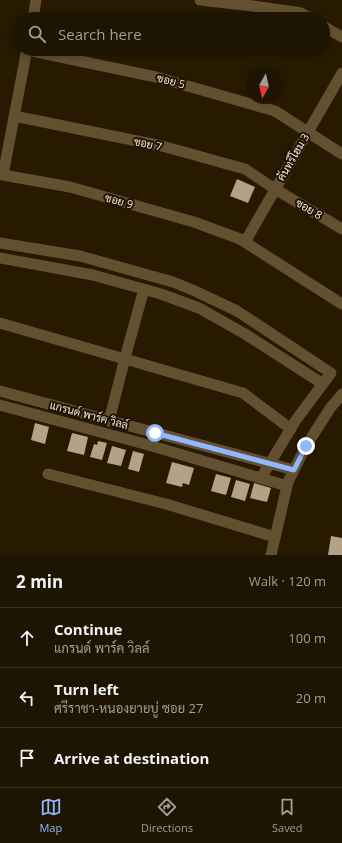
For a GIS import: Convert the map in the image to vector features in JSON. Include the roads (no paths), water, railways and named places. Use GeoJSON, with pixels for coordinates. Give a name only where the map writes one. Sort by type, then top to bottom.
{"type":"FeatureCollection","features":[{"type":"Feature","properties":{"kind":"street"},"geometry":{"type":"LineString","coordinates":[[34,12],[36,0]]}},
{"type":"Feature","properties":{"kind":"street"},"geometry":{"type":"LineString","coordinates":[[200,0],[294,12]]}},
{"type":"Feature","properties":{"kind":"street"},"geometry":{"type":"LineString","coordinates":[[330,30],[342,37]]}},
{"type":"Feature","properties":{"kind":"street","name":"ซอย 9"},"geometry":{"type":"LineString","coordinates":[[26,56],[3,175],[77,189],[194,222],[240,239],[342,304]]}},
{"type":"Feature","properties":{"kind":"street","name":"ซอย 5"},"geometry":{"type":"LineString","coordinates":[[56,56],[156,77],[275,111],[342,154]]}},
{"type":"Feature","properties":{"kind":"street","name":"คันทรีโฮม 3"},"geometry":{"type":"LineString","coordinates":[[245,242],[342,72]]}},
{"type":"Feature","properties":{"kind":"street","name":"ซอย 7"},"geometry":{"type":"LineString","coordinates":[[14,116],[170,148],[245,169],[275,189]]}},
{"type":"Feature","properties":{"kind":"street","name":"ซอย 8"},"geometry":{"type":"LineString","coordinates":[[275,189],[342,229]]}},
{"type":"Feature","properties":{"kind":"street"},"geometry":{"type":"LineString","coordinates":[[0,243],[80,256],[173,282],[237,311],[331,374],[296,420],[261,478]]}},
{"type":"Feature","properties":{"kind":"street"},"geometry":{"type":"LineString","coordinates":[[0,258],[87,274],[161,294],[199,308],[245,334],[323,384]]}},
{"type":"Feature","properties":{"kind":"street"},"geometry":{"type":"LineString","coordinates":[[87,274],[90,260]]}},
{"type":"Feature","properties":{"kind":"street"},"geometry":{"type":"LineString","coordinates":[[181,301],[187,288]]}},
{"type":"Feature","properties":{"kind":"street"},"geometry":{"type":"LineString","coordinates":[[109,421],[144,289]]}},
{"type":"Feature","properties":{"kind":"street"},"geometry":{"type":"LineString","coordinates":[[0,323],[243,393],[291,429]]}},
{"type":"Feature","properties":{"kind":"street"},"geometry":{"type":"LineString","coordinates":[[265,347],[273,334]]}},
{"type":"Feature","properties":{"kind":"street","name":"แกรนด์ พาร์ค วิลล์"},"geometry":{"type":"LineString","coordinates":[[0,391],[294,470]]}},
{"type":"Feature","properties":{"kind":"street"},"geometry":{"type":"LineString","coordinates":[[271,555],[287,486],[294,470],[306,446],[331,407],[342,394]]}},
{"type":"Feature","properties":{"kind":"street","name":"แกรนด์ พาร์ค วิลล์"},"geometry":{"type":"LineString","coordinates":[[0,405],[152,446],[287,486]]}},
{"type":"Feature","properties":{"kind":"street"},"geometry":{"type":"LineString","coordinates":[[61,421],[64,408]]}},
{"type":"Feature","properties":{"kind":"street"},"geometry":{"type":"LineString","coordinates":[[152,446],[155,433]]}},
{"type":"Feature","properties":{"kind":"street"},"geometry":{"type":"LineString","coordinates":[[48,474],[166,504],[274,537]]}}]}
